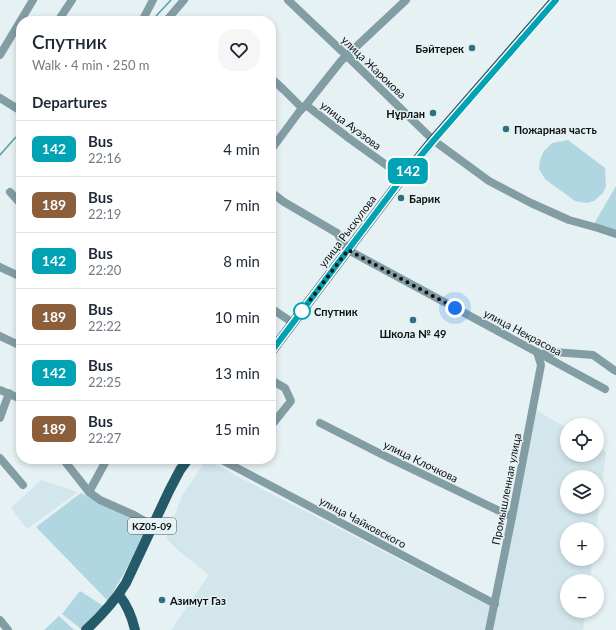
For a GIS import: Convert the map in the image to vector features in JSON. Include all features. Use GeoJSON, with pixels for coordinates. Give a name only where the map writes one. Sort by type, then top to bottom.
{"type":"FeatureCollection","features":[{"type":"Feature","properties":{"kind":"main road","name":"улица Рыскулова"},"geometry":{"type":"LineString","coordinates":[[276,345],[403,177],[556,0]]}},
{"type":"Feature","properties":{"kind":"main road","name":"KZ05-09"},"geometry":{"type":"LineString","coordinates":[[86,630],[119,595],[169,491],[184,464]]}},
{"type":"Feature","properties":{"kind":"main road"},"geometry":{"type":"LineString","coordinates":[[119,595],[125,603],[135,630]]}},
{"type":"Feature","properties":{"kind":"street"},"geometry":{"type":"LineString","coordinates":[[23,16],[33,0]]}},
{"type":"Feature","properties":{"kind":"street"},"geometry":{"type":"LineString","coordinates":[[61,16],[72,0]]}},
{"type":"Feature","properties":{"kind":"street"},"geometry":{"type":"LineString","coordinates":[[145,16],[153,0]]}},
{"type":"Feature","properties":{"kind":"street"},"geometry":{"type":"LineString","coordinates":[[170,16],[184,0]]}},
{"type":"Feature","properties":{"kind":"street","name":"улица Жарокова"},"geometry":{"type":"LineString","coordinates":[[288,0],[434,140],[489,181],[531,203],[569,220],[616,234]]}},
{"type":"Feature","properties":{"kind":"street"},"geometry":{"type":"LineString","coordinates":[[276,142],[341,61],[406,0]]}},
{"type":"Feature","properties":{"kind":"street"},"geometry":{"type":"LineString","coordinates":[[0,55],[16,28]]}},
{"type":"Feature","properties":{"kind":"street","name":"улица Ауэзова"},"geometry":{"type":"LineString","coordinates":[[276,83],[304,106],[403,177]]}},
{"type":"Feature","properties":{"kind":"street"},"geometry":{"type":"LineString","coordinates":[[0,98],[16,108]]}},
{"type":"Feature","properties":{"kind":"street"},"geometry":{"type":"LineString","coordinates":[[10,192],[16,199]]}},
{"type":"Feature","properties":{"kind":"street"},"geometry":{"type":"LineString","coordinates":[[276,196],[338,233],[348,250]]}},
{"type":"Feature","properties":{"kind":"street","name":"улица Некрасова"},"geometry":{"type":"LineString","coordinates":[[348,250],[605,389]]}},
{"type":"Feature","properties":{"kind":"street"},"geometry":{"type":"LineString","coordinates":[[0,267],[16,275]]}},
{"type":"Feature","properties":{"kind":"street"},"geometry":{"type":"LineString","coordinates":[[276,311],[293,323]]}},
{"type":"Feature","properties":{"kind":"street"},"geometry":{"type":"LineString","coordinates":[[0,336],[16,344]]}},
{"type":"Feature","properties":{"kind":"street"},"geometry":{"type":"LineString","coordinates":[[540,353],[554,352],[594,355],[616,371]]}},
{"type":"Feature","properties":{"kind":"street","name":"Промышленная улица"},"geometry":{"type":"LineString","coordinates":[[489,630],[541,365],[540,353]]}},
{"type":"Feature","properties":{"kind":"street"},"geometry":{"type":"LineString","coordinates":[[276,383],[285,388],[291,401],[276,420]]}},
{"type":"Feature","properties":{"kind":"street"},"geometry":{"type":"LineString","coordinates":[[0,390],[16,396]]}},
{"type":"Feature","properties":{"kind":"street"},"geometry":{"type":"LineString","coordinates":[[0,418],[9,393]]}},
{"type":"Feature","properties":{"kind":"street","name":"улица Клочкова"},"geometry":{"type":"LineString","coordinates":[[320,423],[386,457],[512,517]]}},
{"type":"Feature","properties":{"kind":"street"},"geometry":{"type":"LineString","coordinates":[[0,458],[23,485]]}},
{"type":"Feature","properties":{"kind":"street"},"geometry":{"type":"LineString","coordinates":[[67,464],[89,492],[100,500],[134,515],[152,526]]}},
{"type":"Feature","properties":{"kind":"street"},"geometry":{"type":"LineString","coordinates":[[89,492],[104,464]]}},
{"type":"Feature","properties":{"kind":"street","name":"улица Чайковского"},"geometry":{"type":"LineString","coordinates":[[229,464],[494,604]]}},
{"type":"Feature","properties":{"kind":"street"},"geometry":{"type":"LineString","coordinates":[[0,620],[8,630]]}},
{"type":"Feature","properties":{"kind":"shaded area"},"geometry":{"type":"Polygon","coordinates":[[[568,140],[605,168],[606,186],[603,193],[594,201],[587,203],[575,201],[545,179],[539,169],[540,160],[544,151],[552,143],[568,140]]]}},
{"type":"Feature","properties":{"kind":"shaded area"},"geometry":{"type":"Polygon","coordinates":[[[616,186],[616,232],[594,224],[616,186]]]}},
{"type":"Feature","properties":{"kind":"shaded area"},"geometry":{"type":"Polygon","coordinates":[[[536,410],[560,424],[560,462],[604,462],[604,451],[606,452],[604,470],[560,470],[560,514],[598,514],[597,522],[560,522],[560,566],[591,566],[591,574],[560,574],[560,618],[585,618],[583,630],[171,630],[209,575],[179,551],[166,538],[182,496],[203,464],[214,464],[497,610],[536,410]]]}},
{"type":"Feature","properties":{"kind":"shaded area"},"geometry":{"type":"Polygon","coordinates":[[[41,480],[78,492],[27,529],[11,508],[41,480]]]}},
{"type":"Feature","properties":{"kind":"shaded area"},"geometry":{"type":"Polygon","coordinates":[[[81,493],[150,528],[108,601],[36,527],[81,493]]]}},
{"type":"Feature","properties":{"kind":"shaded area"},"geometry":{"type":"Polygon","coordinates":[[[80,591],[105,607],[81,629],[62,614],[80,591]]]}},
{"type":"Feature","properties":{"kind":"shaded area"},"geometry":{"type":"Polygon","coordinates":[[[59,616],[74,630],[44,630],[59,616]]]}},
{"type":"Feature","properties":{"kind":"waterway"},"geometry":{"type":"LineString","coordinates":[[156,16],[171,0]]}},
{"type":"Feature","properties":{"kind":"waterway"},"geometry":{"type":"LineString","coordinates":[[0,155],[16,137]]}},
{"type":"Feature","properties":{"kind":"bus line","name":"142"},"geometry":{"type":"LineString","coordinates":[[276,345],[403,177],[556,0]]}},
{"type":"Feature","properties":{"kind":"place","name":"Бәйтерек"},"geometry":{"type":"Point","coordinates":[472,48]}},
{"type":"Feature","properties":{"kind":"place","name":"Нұрлан"},"geometry":{"type":"Point","coordinates":[433,113]}},
{"type":"Feature","properties":{"kind":"place","name":"Пожарная часть"},"geometry":{"type":"Point","coordinates":[506,129]}},
{"type":"Feature","properties":{"kind":"place","name":"Барик"},"geometry":{"type":"Point","coordinates":[401,198]}},
{"type":"Feature","properties":{"kind":"place","name":"Спутник"},"geometry":{"type":"Point","coordinates":[302,311]}},
{"type":"Feature","properties":{"kind":"place","name":"Школа № 49"},"geometry":{"type":"Point","coordinates":[413,320]}},
{"type":"Feature","properties":{"kind":"place","name":"Азимут Газ"},"geometry":{"type":"Point","coordinates":[162,600]}},
{"type":"Feature","properties":{"kind":"route"},"geometry":{"type":"LineString","coordinates":[[302,311],[348,250],[455,308]]}}]}
